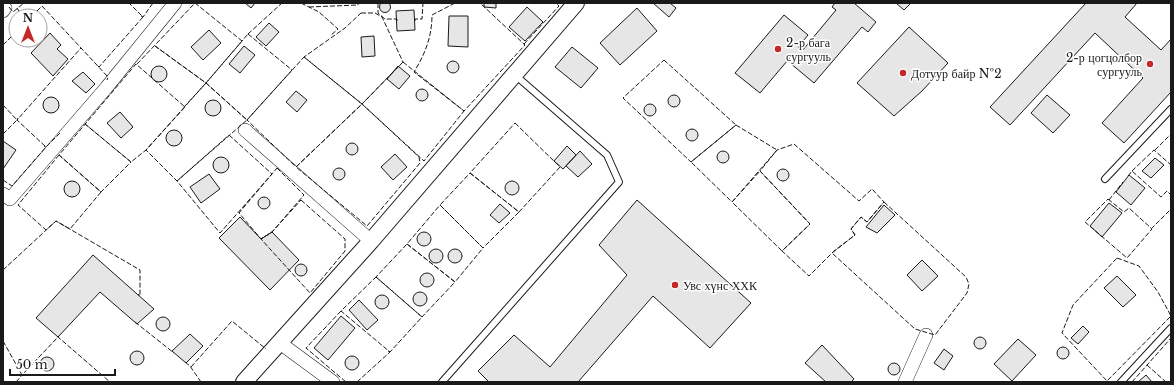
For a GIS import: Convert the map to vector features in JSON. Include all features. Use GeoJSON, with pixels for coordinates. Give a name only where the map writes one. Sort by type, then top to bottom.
{"type":"FeatureCollection","features":[{"type":"Feature","properties":{"kind":"street"},"geometry":{"type":"LineString","coordinates":[[3,194],[10,199],[106,88],[175,3]]}},
{"type":"Feature","properties":{"kind":"street"},"geometry":{"type":"LineString","coordinates":[[244,382],[370,241],[576,3]]}},
{"type":"Feature","properties":{"kind":"street"},"geometry":{"type":"LineString","coordinates":[[3,6],[5,8],[3,11]]}},
{"type":"Feature","properties":{"kind":"street"},"geometry":{"type":"LineString","coordinates":[[245,130],[370,241]]}},
{"type":"Feature","properties":{"kind":"street"},"geometry":{"type":"LineString","coordinates":[[905,382],[926,335]]}},
{"type":"Feature","properties":{"kind":"street"},"geometry":{"type":"LineString","coordinates":[[280,343],[333,382]]}},
{"type":"Feature","properties":{"kind":"lane"},"geometry":{"type":"LineString","coordinates":[[442,382],[619,182],[606,155],[515,75]]}},
{"type":"Feature","properties":{"kind":"lane"},"geometry":{"type":"LineString","coordinates":[[1105,179],[1171,109]]}},
{"type":"Feature","properties":{"kind":"lane"},"geometry":{"type":"LineString","coordinates":[[1121,382],[1171,328]]}},
{"type":"Feature","properties":{"kind":"building"},"geometry":{"type":"Polygon","coordinates":[[[385,1],[389,3],[391,7],[389,11],[385,13],[381,11],[379,7],[381,3],[385,1]]]}},
{"type":"Feature","properties":{"kind":"building"},"geometry":{"type":"Polygon","coordinates":[[[245,3],[255,3],[251,8],[245,3]]]}},
{"type":"Feature","properties":{"kind":"building"},"geometry":{"type":"Polygon","coordinates":[[[484,3],[496,3],[496,8],[484,7],[484,3]]]}},
{"type":"Feature","properties":{"kind":"building"},"geometry":{"type":"Polygon","coordinates":[[[653,3],[670,3],[676,8],[669,17],[653,3]]]}},
{"type":"Feature","properties":{"kind":"building","name":"2-р бага сургууль"},"geometry":{"type":"Polygon","coordinates":[[[835,3],[854,3],[876,22],[868,32],[862,27],[814,83],[790,63],[795,56],[793,54],[760,93],[735,73],[784,15],[808,35],[798,47],[802,51],[836,10],[832,7],[835,3]]]}},
{"type":"Feature","properties":{"kind":"building"},"geometry":{"type":"Polygon","coordinates":[[[896,3],[911,3],[904,10],[896,3]]]}},
{"type":"Feature","properties":{"kind":"building","name":"2-р цогцолбор сургууль"},"geometry":{"type":"Polygon","coordinates":[[[1086,3],[1137,3],[1125,17],[1161,50],[1171,39],[1171,92],[1124,143],[1102,123],[1143,78],[1095,33],[1010,125],[990,107],[1086,3]]]}},
{"type":"Feature","properties":{"kind":"building"},"geometry":{"type":"Polygon","coordinates":[[[527,7],[543,22],[525,41],[509,27],[527,7]]]}},
{"type":"Feature","properties":{"kind":"building"},"geometry":{"type":"Polygon","coordinates":[[[637,8],[657,31],[620,65],[600,43],[637,8]]]}},
{"type":"Feature","properties":{"kind":"building"},"geometry":{"type":"Polygon","coordinates":[[[414,10],[415,30],[397,31],[396,11],[414,10]]]}},
{"type":"Feature","properties":{"kind":"building"},"geometry":{"type":"Polygon","coordinates":[[[449,16],[468,16],[468,47],[448,46],[449,16]]]}},
{"type":"Feature","properties":{"kind":"building"},"geometry":{"type":"Polygon","coordinates":[[[269,23],[279,32],[266,46],[256,37],[269,23]]]}},
{"type":"Feature","properties":{"kind":"building","name":"Дотуур байр №2"},"geometry":{"type":"Polygon","coordinates":[[[909,27],[948,63],[922,91],[894,116],[857,83],[909,27]]]}},
{"type":"Feature","properties":{"kind":"building"},"geometry":{"type":"Polygon","coordinates":[[[209,30],[221,43],[203,60],[191,47],[209,30]]]}},
{"type":"Feature","properties":{"kind":"building"},"geometry":{"type":"Polygon","coordinates":[[[50,33],[61,45],[57,49],[68,59],[53,76],[31,53],[36,48],[48,48],[48,35],[50,33]]]}},
{"type":"Feature","properties":{"kind":"building"},"geometry":{"type":"Polygon","coordinates":[[[374,36],[375,56],[362,57],[361,37],[374,36]]]}},
{"type":"Feature","properties":{"kind":"building"},"geometry":{"type":"Polygon","coordinates":[[[244,46],[255,55],[240,73],[229,64],[244,46]]]}},
{"type":"Feature","properties":{"kind":"building"},"geometry":{"type":"Polygon","coordinates":[[[572,47],[598,68],[581,88],[555,67],[572,47]]]}},
{"type":"Feature","properties":{"kind":"building"},"geometry":{"type":"Polygon","coordinates":[[[451,61],[455,61],[459,67],[455,73],[451,73],[447,69],[447,65],[451,61]]]}},
{"type":"Feature","properties":{"kind":"building"},"geometry":{"type":"Polygon","coordinates":[[[159,66],[165,68],[167,74],[165,80],[159,82],[153,80],[151,74],[153,68],[159,66]]]}},
{"type":"Feature","properties":{"kind":"building"},"geometry":{"type":"Polygon","coordinates":[[[398,66],[410,76],[399,89],[387,79],[398,66]]]}},
{"type":"Feature","properties":{"kind":"building"},"geometry":{"type":"Polygon","coordinates":[[[83,72],[95,84],[86,93],[72,81],[83,72]]]}},
{"type":"Feature","properties":{"kind":"building"},"geometry":{"type":"Polygon","coordinates":[[[420,89],[424,89],[428,95],[424,101],[420,101],[416,97],[416,93],[420,89]]]}},
{"type":"Feature","properties":{"kind":"building"},"geometry":{"type":"Polygon","coordinates":[[[296,91],[307,100],[297,112],[286,102],[296,91]]]}},
{"type":"Feature","properties":{"kind":"building"},"geometry":{"type":"Polygon","coordinates":[[[672,95],[676,95],[680,101],[676,107],[672,107],[668,103],[668,99],[672,95]]]}},
{"type":"Feature","properties":{"kind":"building"},"geometry":{"type":"Polygon","coordinates":[[[1047,95],[1070,115],[1053,133],[1031,113],[1047,95]]]}},
{"type":"Feature","properties":{"kind":"building"},"geometry":{"type":"Polygon","coordinates":[[[51,97],[57,99],[59,105],[57,111],[51,113],[45,111],[43,105],[45,99],[51,97]]]}},
{"type":"Feature","properties":{"kind":"building"},"geometry":{"type":"Polygon","coordinates":[[[213,100],[219,102],[221,108],[219,114],[213,116],[207,114],[205,108],[207,102],[213,100]]]}},
{"type":"Feature","properties":{"kind":"building"},"geometry":{"type":"Polygon","coordinates":[[[648,104],[652,104],[656,110],[652,116],[648,116],[644,112],[644,108],[648,104]]]}},
{"type":"Feature","properties":{"kind":"building"},"geometry":{"type":"Polygon","coordinates":[[[120,112],[133,127],[121,138],[107,123],[120,112]]]}},
{"type":"Feature","properties":{"kind":"building"},"geometry":{"type":"Polygon","coordinates":[[[690,129],[694,129],[698,135],[694,141],[690,141],[686,137],[686,133],[690,129]]]}},
{"type":"Feature","properties":{"kind":"building"},"geometry":{"type":"Polygon","coordinates":[[[174,130],[180,132],[182,138],[180,144],[174,146],[168,144],[166,138],[168,132],[174,130]]]}},
{"type":"Feature","properties":{"kind":"building"},"geometry":{"type":"Polygon","coordinates":[[[3,141],[16,150],[3,169],[3,141]]]}},
{"type":"Feature","properties":{"kind":"building"},"geometry":{"type":"Polygon","coordinates":[[[350,143],[354,143],[358,149],[354,155],[350,155],[346,151],[346,147],[350,143]]]}},
{"type":"Feature","properties":{"kind":"building"},"geometry":{"type":"Polygon","coordinates":[[[567,146],[576,155],[563,169],[554,161],[567,146]]]}},
{"type":"Feature","properties":{"kind":"building"},"geometry":{"type":"Polygon","coordinates":[[[580,151],[592,164],[578,177],[566,166],[580,151]]]}},
{"type":"Feature","properties":{"kind":"building"},"geometry":{"type":"Polygon","coordinates":[[[721,151],[725,151],[729,157],[725,163],[721,163],[717,159],[717,155],[721,151]]]}},
{"type":"Feature","properties":{"kind":"building"},"geometry":{"type":"Polygon","coordinates":[[[395,154],[407,167],[393,180],[381,167],[395,154]]]}},
{"type":"Feature","properties":{"kind":"building"},"geometry":{"type":"Polygon","coordinates":[[[221,157],[227,159],[229,165],[227,171],[221,173],[215,171],[213,165],[215,159],[221,157]]]}},
{"type":"Feature","properties":{"kind":"building"},"geometry":{"type":"Polygon","coordinates":[[[1155,158],[1164,165],[1151,178],[1142,171],[1155,158]]]}},
{"type":"Feature","properties":{"kind":"building"},"geometry":{"type":"Polygon","coordinates":[[[337,168],[341,168],[345,174],[341,180],[337,180],[333,176],[333,172],[337,168]]]}},
{"type":"Feature","properties":{"kind":"building"},"geometry":{"type":"Polygon","coordinates":[[[781,169],[785,169],[789,175],[785,181],[781,181],[777,177],[777,173],[781,169]]]}},
{"type":"Feature","properties":{"kind":"building"},"geometry":{"type":"Polygon","coordinates":[[[209,174],[220,189],[201,203],[190,187],[209,174]]]}},
{"type":"Feature","properties":{"kind":"building"},"geometry":{"type":"Polygon","coordinates":[[[1129,175],[1145,188],[1131,205],[1116,192],[1129,175]]]}},
{"type":"Feature","properties":{"kind":"building"},"geometry":{"type":"Polygon","coordinates":[[[72,181],[78,183],[80,189],[78,195],[72,197],[66,195],[64,189],[66,183],[72,181]]]}},
{"type":"Feature","properties":{"kind":"building"},"geometry":{"type":"Polygon","coordinates":[[[512,181],[517,183],[519,188],[517,193],[512,195],[507,193],[505,188],[507,183],[512,181]]]}},
{"type":"Feature","properties":{"kind":"building"},"geometry":{"type":"Polygon","coordinates":[[[262,197],[266,197],[270,203],[266,209],[262,209],[258,205],[258,201],[262,197]]]}},
{"type":"Feature","properties":{"kind":"building","name":"Увс хүнс ХХК"},"geometry":{"type":"Polygon","coordinates":[[[637,200],[751,303],[710,348],[653,296],[578,382],[489,382],[478,371],[514,335],[550,367],[627,275],[599,245],[637,200]]]}},
{"type":"Feature","properties":{"kind":"building"},"geometry":{"type":"Polygon","coordinates":[[[1109,203],[1122,213],[1102,237],[1090,226],[1109,203]]]}},
{"type":"Feature","properties":{"kind":"building"},"geometry":{"type":"Polygon","coordinates":[[[500,204],[510,213],[499,223],[490,215],[500,204]]]}},
{"type":"Feature","properties":{"kind":"building"},"geometry":{"type":"Polygon","coordinates":[[[884,205],[895,215],[877,233],[866,227],[884,205]]]}},
{"type":"Feature","properties":{"kind":"building"},"geometry":{"type":"Polygon","coordinates":[[[240,217],[261,239],[272,232],[299,260],[270,290],[219,238],[240,217]]]}},
{"type":"Feature","properties":{"kind":"building"},"geometry":{"type":"Polygon","coordinates":[[[424,232],[429,234],[431,239],[429,244],[424,246],[419,244],[417,239],[419,234],[424,232]]]}},
{"type":"Feature","properties":{"kind":"building"},"geometry":{"type":"Polygon","coordinates":[[[436,249],[441,251],[443,256],[441,261],[436,263],[431,261],[429,256],[431,251],[436,249]]]}},
{"type":"Feature","properties":{"kind":"building"},"geometry":{"type":"Polygon","coordinates":[[[455,249],[460,251],[462,256],[460,261],[455,263],[450,261],[448,256],[450,251],[455,249]]]}},
{"type":"Feature","properties":{"kind":"building"},"geometry":{"type":"Polygon","coordinates":[[[93,255],[154,309],[137,324],[100,292],[58,337],[36,318],[93,255]]]}},
{"type":"Feature","properties":{"kind":"building"},"geometry":{"type":"Polygon","coordinates":[[[922,260],[938,276],[922,291],[907,275],[922,260]]]}},
{"type":"Feature","properties":{"kind":"building"},"geometry":{"type":"Polygon","coordinates":[[[299,264],[303,264],[307,270],[303,276],[299,276],[295,272],[295,268],[299,264]]]}},
{"type":"Feature","properties":{"kind":"building"},"geometry":{"type":"Polygon","coordinates":[[[427,273],[432,275],[434,280],[432,285],[427,287],[422,285],[420,280],[422,275],[427,273]]]}},
{"type":"Feature","properties":{"kind":"building"},"geometry":{"type":"Polygon","coordinates":[[[1117,276],[1136,295],[1123,307],[1104,288],[1117,276]]]}},
{"type":"Feature","properties":{"kind":"building"},"geometry":{"type":"Polygon","coordinates":[[[420,292],[425,294],[427,299],[425,304],[420,306],[415,304],[413,299],[415,294],[420,292]]]}},
{"type":"Feature","properties":{"kind":"building"},"geometry":{"type":"Polygon","coordinates":[[[382,295],[387,297],[389,302],[387,307],[382,309],[377,307],[375,302],[377,297],[382,295]]]}},
{"type":"Feature","properties":{"kind":"building"},"geometry":{"type":"Polygon","coordinates":[[[359,300],[378,320],[367,330],[349,310],[359,300]]]}},
{"type":"Feature","properties":{"kind":"building"},"geometry":{"type":"Polygon","coordinates":[[[341,316],[355,328],[328,360],[314,348],[341,316]]]}},
{"type":"Feature","properties":{"kind":"building"},"geometry":{"type":"Polygon","coordinates":[[[160,317],[166,317],[170,321],[170,327],[166,331],[160,331],[156,327],[156,321],[160,317]]]}},
{"type":"Feature","properties":{"kind":"building"},"geometry":{"type":"Polygon","coordinates":[[[1083,326],[1089,332],[1078,344],[1071,338],[1083,326]]]}},
{"type":"Feature","properties":{"kind":"building"},"geometry":{"type":"Polygon","coordinates":[[[190,334],[203,346],[186,363],[172,351],[190,334]]]}},
{"type":"Feature","properties":{"kind":"building"},"geometry":{"type":"Polygon","coordinates":[[[978,337],[982,337],[986,343],[982,349],[978,349],[974,345],[974,341],[978,337]]]}},
{"type":"Feature","properties":{"kind":"building"},"geometry":{"type":"Polygon","coordinates":[[[1018,339],[1036,355],[1012,381],[994,364],[1018,339]]]}},
{"type":"Feature","properties":{"kind":"building"},"geometry":{"type":"Polygon","coordinates":[[[822,345],[854,379],[851,382],[826,382],[805,363],[822,345]]]}},
{"type":"Feature","properties":{"kind":"building"},"geometry":{"type":"Polygon","coordinates":[[[1061,347],[1065,347],[1069,353],[1065,359],[1061,359],[1057,355],[1057,351],[1061,347]]]}},
{"type":"Feature","properties":{"kind":"building"},"geometry":{"type":"Polygon","coordinates":[[[944,349],[953,356],[944,370],[934,363],[944,349]]]}},
{"type":"Feature","properties":{"kind":"building"},"geometry":{"type":"Polygon","coordinates":[[[134,351],[140,351],[144,355],[144,361],[140,365],[134,365],[130,361],[130,355],[134,351]]]}},
{"type":"Feature","properties":{"kind":"building"},"geometry":{"type":"Polygon","coordinates":[[[352,356],[357,358],[359,363],[357,368],[352,370],[347,368],[345,363],[347,358],[352,356]]]}},
{"type":"Feature","properties":{"kind":"building"},"geometry":{"type":"Polygon","coordinates":[[[47,357],[52,359],[54,364],[52,369],[47,371],[42,369],[40,364],[42,359],[47,357]]]}},
{"type":"Feature","properties":{"kind":"building"},"geometry":{"type":"Polygon","coordinates":[[[892,363],[896,363],[900,369],[896,375],[892,375],[888,371],[888,367],[892,363]]]}},
{"type":"Feature","properties":{"kind":"building"},"geometry":{"type":"Polygon","coordinates":[[[1146,375],[1152,382],[1138,382],[1146,375]]]}},
{"type":"Feature","properties":{"kind":"fence"},"geometry":{"type":"LineString","coordinates":[[9,7],[13,12],[24,3]]}},
{"type":"Feature","properties":{"kind":"fence"},"geometry":{"type":"LineString","coordinates":[[98,66],[99,67],[143,17],[129,3]]}},
{"type":"Feature","properties":{"kind":"fence"},"geometry":{"type":"LineString","coordinates":[[141,16],[143,17],[153,3]]}},
{"type":"Feature","properties":{"kind":"fence"},"geometry":{"type":"LineString","coordinates":[[137,64],[195,3],[242,41],[206,83],[155,46]]}},
{"type":"Feature","properties":{"kind":"fence"},"geometry":{"type":"LineString","coordinates":[[248,34],[282,3]]}},
{"type":"Feature","properties":{"kind":"fence"},"geometry":{"type":"LineString","coordinates":[[301,3],[319,12],[338,29],[330,36]]}},
{"type":"Feature","properties":{"kind":"fence"},"geometry":{"type":"LineString","coordinates":[[309,7],[358,5],[358,3]]}},
{"type":"Feature","properties":{"kind":"fence"},"geometry":{"type":"LineString","coordinates":[[378,3],[378,13],[385,19],[397,19],[397,21]]}},
{"type":"Feature","properties":{"kind":"fence"},"geometry":{"type":"LineString","coordinates":[[415,21],[415,19],[422,19],[423,3]]}},
{"type":"Feature","properties":{"kind":"fence"},"geometry":{"type":"LineString","coordinates":[[455,3],[432,15],[431,31],[427,45],[414,72],[464,111],[525,45],[480,3]]}},
{"type":"Feature","properties":{"kind":"fence"},"geometry":{"type":"LineString","coordinates":[[524,44],[559,6],[556,3]]}},
{"type":"Feature","properties":{"kind":"fence"},"geometry":{"type":"LineString","coordinates":[[40,8],[42,6],[44,8]]}},
{"type":"Feature","properties":{"kind":"fence"},"geometry":{"type":"LineString","coordinates":[[48,12],[108,77],[107,80]]}},
{"type":"Feature","properties":{"kind":"fence"},"geometry":{"type":"LineString","coordinates":[[361,13],[375,13],[382,17],[403,62],[362,104],[304,57],[345,28],[361,13]]}},
{"type":"Feature","properties":{"kind":"fence"},"geometry":{"type":"LineString","coordinates":[[248,34],[292,70],[247,120],[206,83],[248,34]]}},
{"type":"Feature","properties":{"kind":"fence"},"geometry":{"type":"LineString","coordinates":[[3,45],[8,40]]}},
{"type":"Feature","properties":{"kind":"fence"},"geometry":{"type":"LineString","coordinates":[[155,46],[206,83],[184,107]]}},
{"type":"Feature","properties":{"kind":"fence"},"geometry":{"type":"LineString","coordinates":[[60,133],[46,147],[17,120],[81,48]]}},
{"type":"Feature","properties":{"kind":"fence"},"geometry":{"type":"LineString","coordinates":[[304,57],[362,104],[296,167],[247,120],[304,57]]}},
{"type":"Feature","properties":{"kind":"fence"},"geometry":{"type":"LineString","coordinates":[[664,60],[736,125],[691,162],[623,98],[664,60]]}},
{"type":"Feature","properties":{"kind":"fence"},"geometry":{"type":"LineString","coordinates":[[403,62],[464,111],[424,161],[362,104],[403,62]]}},
{"type":"Feature","properties":{"kind":"fence"},"geometry":{"type":"LineString","coordinates":[[85,124],[131,162],[101,192],[59,155],[136,64],[185,107],[146,150],[131,162],[85,124]]}},
{"type":"Feature","properties":{"kind":"fence"},"geometry":{"type":"LineString","coordinates":[[206,83],[247,120],[177,181],[146,150],[206,83]]}},
{"type":"Feature","properties":{"kind":"fence"},"geometry":{"type":"LineString","coordinates":[[362,104],[419,157],[420,163],[367,226],[296,167],[362,104]]}},
{"type":"Feature","properties":{"kind":"fence"},"geometry":{"type":"LineString","coordinates":[[3,105],[17,120],[18,118]]}},
{"type":"Feature","properties":{"kind":"fence"},"geometry":{"type":"LineString","coordinates":[[3,134],[17,120]]}},
{"type":"Feature","properties":{"kind":"fence"},"geometry":{"type":"LineString","coordinates":[[515,123],[560,167],[519,212],[470,173],[515,123]]}},
{"type":"Feature","properties":{"kind":"fence"},"geometry":{"type":"LineString","coordinates":[[736,125],[777,150],[732,202],[691,162],[736,125]]}},
{"type":"Feature","properties":{"kind":"fence"},"geometry":{"type":"LineString","coordinates":[[1155,150],[1171,134]]}},
{"type":"Feature","properties":{"kind":"fence"},"geometry":{"type":"LineString","coordinates":[[229,135],[272,174],[220,233],[177,181],[229,135]]}},
{"type":"Feature","properties":{"kind":"fence"},"geometry":{"type":"LineString","coordinates":[[794,144],[859,201],[872,189],[884,202],[867,222],[861,217],[851,229],[855,235],[834,251],[809,276],[782,251],[810,224],[760,171],[777,150],[794,144]]}},
{"type":"Feature","properties":{"kind":"fence"},"geometry":{"type":"LineString","coordinates":[[3,180],[12,186],[46,147],[44,146]]}},
{"type":"Feature","properties":{"kind":"fence"},"geometry":{"type":"LineString","coordinates":[[1132,171],[1154,150],[1171,165]]}},
{"type":"Feature","properties":{"kind":"fence"},"geometry":{"type":"LineString","coordinates":[[59,155],[101,192],[70,229],[56,221],[46,230],[18,205],[59,155]]}},
{"type":"Feature","properties":{"kind":"fence"},"geometry":{"type":"LineString","coordinates":[[277,168],[304,195],[272,232],[261,239],[239,213],[277,168]]}},
{"type":"Feature","properties":{"kind":"fence"},"geometry":{"type":"LineString","coordinates":[[760,171],[810,224],[782,251],[732,202],[760,171]]}},
{"type":"Feature","properties":{"kind":"fence"},"geometry":{"type":"LineString","coordinates":[[1128,176],[1132,171],[1161,197],[1167,191],[1171,195]]}},
{"type":"Feature","properties":{"kind":"fence"},"geometry":{"type":"LineString","coordinates":[[470,173],[519,212],[483,248],[440,205],[470,173]]}},
{"type":"Feature","properties":{"kind":"fence"},"geometry":{"type":"LineString","coordinates":[[1109,200],[1123,182]]}},
{"type":"Feature","properties":{"kind":"fence"},"geometry":{"type":"LineString","coordinates":[[1108,199],[1124,212],[1129,208],[1152,229],[1127,258],[1085,222],[1108,199]]}},
{"type":"Feature","properties":{"kind":"fence"},"geometry":{"type":"LineString","coordinates":[[301,200],[345,239],[345,251],[310,293],[261,239],[272,232],[301,200]]}},
{"type":"Feature","properties":{"kind":"fence"},"geometry":{"type":"LineString","coordinates":[[884,202],[966,277],[969,284],[967,293],[935,335],[915,329],[832,253],[855,235],[851,229],[861,217],[867,222],[884,202]]}},
{"type":"Feature","properties":{"kind":"fence"},"geometry":{"type":"LineString","coordinates":[[440,205],[483,248],[455,282],[407,244],[440,205]]}},
{"type":"Feature","properties":{"kind":"fence"},"geometry":{"type":"LineString","coordinates":[[1151,229],[1171,209]]}},
{"type":"Feature","properties":{"kind":"fence"},"geometry":{"type":"LineString","coordinates":[[3,270],[56,221],[140,270],[140,296],[138,294]]}},
{"type":"Feature","properties":{"kind":"fence"},"geometry":{"type":"LineString","coordinates":[[407,244],[455,282],[422,317],[376,277],[407,244]]}},
{"type":"Feature","properties":{"kind":"fence"},"geometry":{"type":"LineString","coordinates":[[1117,258],[1139,266],[1158,292],[1171,316],[1107,381],[1062,333],[1073,305],[1117,258]]}},
{"type":"Feature","properties":{"kind":"fence"},"geometry":{"type":"LineString","coordinates":[[376,277],[422,317],[390,352],[341,311],[376,277]]}},
{"type":"Feature","properties":{"kind":"fence"},"geometry":{"type":"LineString","coordinates":[[341,311],[306,348],[346,382]]}},
{"type":"Feature","properties":{"kind":"fence"},"geometry":{"type":"LineString","coordinates":[[191,367],[232,321],[266,349]]}},
{"type":"Feature","properties":{"kind":"fence"},"geometry":{"type":"LineString","coordinates":[[135,322],[174,353]]}},
{"type":"Feature","properties":{"kind":"fence"},"geometry":{"type":"LineString","coordinates":[[3,341],[22,375],[58,337],[57,336]]}},
{"type":"Feature","properties":{"kind":"fence"},"geometry":{"type":"LineString","coordinates":[[59,336],[58,337],[110,382]]}},
{"type":"Feature","properties":{"kind":"fence"},"geometry":{"type":"LineString","coordinates":[[1132,382],[1171,338]]}},
{"type":"Feature","properties":{"kind":"fence"},"geometry":{"type":"LineString","coordinates":[[357,382],[390,352],[388,351]]}},
{"type":"Feature","properties":{"kind":"fence"},"geometry":{"type":"LineString","coordinates":[[185,362],[190,366],[201,382]]}},
{"type":"Feature","properties":{"kind":"fence"},"geometry":{"type":"LineString","coordinates":[[1147,365],[1166,382]]}},
{"type":"Feature","properties":{"kind":"fence"},"geometry":{"type":"LineString","coordinates":[[16,382],[23,374]]}},
{"type":"Feature","properties":{"kind":"place","name":"2-р бага сургууль"},"geometry":{"type":"Point","coordinates":[778,49]}},
{"type":"Feature","properties":{"kind":"place","name":"2-р цогцолбор сургууль"},"geometry":{"type":"Point","coordinates":[1150,64]}},
{"type":"Feature","properties":{"kind":"place","name":"Дотуур байр №2"},"geometry":{"type":"Point","coordinates":[903,73]}},
{"type":"Feature","properties":{"kind":"place","name":"Увс хүнс ХХК"},"geometry":{"type":"Point","coordinates":[675,285]}}]}
